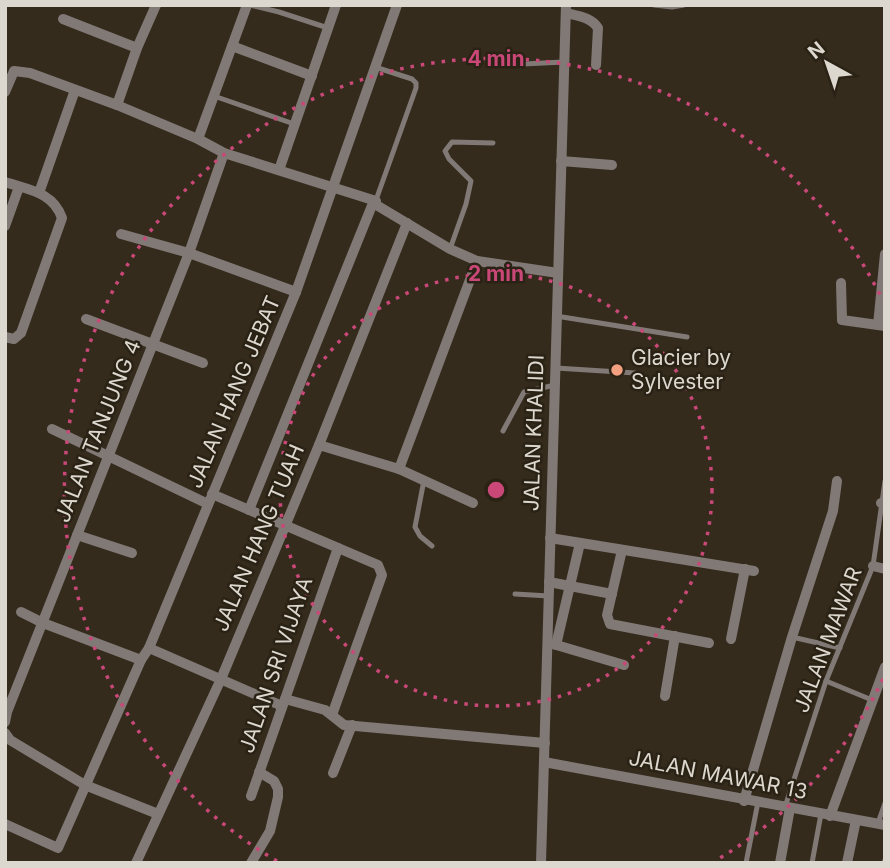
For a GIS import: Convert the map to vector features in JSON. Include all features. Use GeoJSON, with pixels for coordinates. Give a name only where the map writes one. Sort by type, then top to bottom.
{"type":"FeatureCollection","features":[{"type":"Feature","properties":{"kind":"street"},"geometry":{"type":"LineString","coordinates":[[117,105],[156,5]]}},
{"type":"Feature","properties":{"kind":"street"},"geometry":{"type":"LineString","coordinates":[[198,139],[249,5]]}},
{"type":"Feature","properties":{"kind":"street"},"geometry":{"type":"LineString","coordinates":[[279,170],[336,5]]}},
{"type":"Feature","properties":{"kind":"street","name":"JALAN HANG JEBAT"},"geometry":{"type":"LineString","coordinates":[[5,824],[58,848],[141,660],[149,648],[296,292],[397,5]]}},
{"type":"Feature","properties":{"kind":"street"},"geometry":{"type":"LineString","coordinates":[[566,9],[596,24],[596,65]]}},
{"type":"Feature","properties":{"kind":"street","name":"JALAN KHALIDI"},"geometry":{"type":"LineString","coordinates":[[541,863],[552,643],[547,618],[566,9]]}},
{"type":"Feature","properties":{"kind":"street"},"geometry":{"type":"LineString","coordinates":[[62,19],[137,48]]}},
{"type":"Feature","properties":{"kind":"street"},"geometry":{"type":"LineString","coordinates":[[232,47],[312,76]]}},
{"type":"Feature","properties":{"kind":"street"},"geometry":{"type":"LineString","coordinates":[[5,92],[14,71],[30,73],[117,105],[198,139],[224,153],[374,202],[450,249],[477,261],[558,273]]}},
{"type":"Feature","properties":{"kind":"street"},"geometry":{"type":"LineString","coordinates":[[39,193],[75,90]]}},
{"type":"Feature","properties":{"kind":"street","name":"JALAN TANJUNG 4"},"geometry":{"type":"LineString","coordinates":[[5,722],[189,253],[224,153]]}},
{"type":"Feature","properties":{"kind":"street"},"geometry":{"type":"LineString","coordinates":[[561,161],[612,165]]}},
{"type":"Feature","properties":{"kind":"street"},"geometry":{"type":"LineString","coordinates":[[5,182],[51,199],[58,206],[62,218],[21,333],[14,339],[5,337]]}},
{"type":"Feature","properties":{"kind":"street"},"geometry":{"type":"LineString","coordinates":[[5,226],[19,187]]}},
{"type":"Feature","properties":{"kind":"street"},"geometry":{"type":"LineString","coordinates":[[249,510],[374,202]]}},
{"type":"Feature","properties":{"kind":"street","name":"JALAN HANG TUAH"},"geometry":{"type":"LineString","coordinates":[[136,863],[221,680],[319,445],[407,223]]}},
{"type":"Feature","properties":{"kind":"street"},"geometry":{"type":"LineString","coordinates":[[121,234],[189,253],[296,292]]}},
{"type":"Feature","properties":{"kind":"street"},"geometry":{"type":"LineString","coordinates":[[841,283],[842,320],[881,326],[885,254]]}},
{"type":"Feature","properties":{"kind":"street"},"geometry":{"type":"LineString","coordinates":[[399,469],[477,261]]}},
{"type":"Feature","properties":{"kind":"street"},"geometry":{"type":"LineString","coordinates":[[86,319],[203,363]]}},
{"type":"Feature","properties":{"kind":"street"},"geometry":{"type":"LineString","coordinates":[[52,429],[210,499],[249,510],[378,565],[382,575],[332,715]]}},
{"type":"Feature","properties":{"kind":"street"},"geometry":{"type":"LineString","coordinates":[[319,445],[399,469],[473,503]]}},
{"type":"Feature","properties":{"kind":"street"},"geometry":{"type":"LineString","coordinates":[[744,800],[833,511],[837,481]]}},
{"type":"Feature","properties":{"kind":"street"},"geometry":{"type":"LineString","coordinates":[[77,535],[132,553]]}},
{"type":"Feature","properties":{"kind":"street"},"geometry":{"type":"LineString","coordinates":[[550,538],[750,570],[732,639]]}},
{"type":"Feature","properties":{"kind":"street"},"geometry":{"type":"LineString","coordinates":[[580,543],[562,621],[552,643],[624,665]]}},
{"type":"Feature","properties":{"kind":"street","name":"JALAN SRI VIJAYA"},"geometry":{"type":"LineString","coordinates":[[251,796],[338,548]]}},
{"type":"Feature","properties":{"kind":"street"},"geometry":{"type":"LineString","coordinates":[[622,550],[607,619],[610,624],[709,643]]}},
{"type":"Feature","properties":{"kind":"street"},"geometry":{"type":"LineString","coordinates":[[549,582],[612,594]]}},
{"type":"Feature","properties":{"kind":"street"},"geometry":{"type":"LineString","coordinates":[[21,612],[141,660]]}},
{"type":"Feature","properties":{"kind":"street"},"geometry":{"type":"LineString","coordinates":[[547,618],[562,621]]}},
{"type":"Feature","properties":{"kind":"street"},"geometry":{"type":"LineString","coordinates":[[665,696],[675,636]]}},
{"type":"Feature","properties":{"kind":"street"},"geometry":{"type":"LineString","coordinates":[[149,648],[221,680],[284,703],[325,710],[344,725],[545,743]]}},
{"type":"Feature","properties":{"kind":"street"},"geometry":{"type":"LineString","coordinates":[[826,815],[885,667]]}},
{"type":"Feature","properties":{"kind":"street"},"geometry":{"type":"LineString","coordinates":[[333,773],[352,725]]}},
{"type":"Feature","properties":{"kind":"street"},"geometry":{"type":"LineString","coordinates":[[8,736],[85,785],[158,814]]}},
{"type":"Feature","properties":{"kind":"street","name":"JALAN MAWAR 13"},"geometry":{"type":"LineString","coordinates":[[544,762],[881,825]]}},
{"type":"Feature","properties":{"kind":"street"},"geometry":{"type":"LineString","coordinates":[[251,863],[270,831],[278,797],[274,781],[259,772]]}},
{"type":"Feature","properties":{"kind":"street"},"geometry":{"type":"LineString","coordinates":[[780,863],[788,808]]}},
{"type":"Feature","properties":{"kind":"street"},"geometry":{"type":"LineString","coordinates":[[847,863],[856,820]]}},
{"type":"Feature","properties":{"kind":"lane"},"geometry":{"type":"LineString","coordinates":[[249,5],[328,28]]}},
{"type":"Feature","properties":{"kind":"lane"},"geometry":{"type":"LineString","coordinates":[[654,5],[684,5]]}},
{"type":"Feature","properties":{"kind":"lane"},"geometry":{"type":"LineString","coordinates":[[502,65],[564,62]]}},
{"type":"Feature","properties":{"kind":"lane"},"geometry":{"type":"LineString","coordinates":[[374,202],[416,83],[412,79],[375,67]]}},
{"type":"Feature","properties":{"kind":"lane"},"geometry":{"type":"LineString","coordinates":[[214,96],[294,124]]}},
{"type":"Feature","properties":{"kind":"lane"},"geometry":{"type":"LineString","coordinates":[[450,249],[471,181],[444,151],[452,142],[493,143]]}},
{"type":"Feature","properties":{"kind":"lane"},"geometry":{"type":"LineString","coordinates":[[556,316],[687,337]]}},
{"type":"Feature","properties":{"kind":"lane"},"geometry":{"type":"LineString","coordinates":[[556,368],[635,373]]}},
{"type":"Feature","properties":{"kind":"lane"},"geometry":{"type":"LineString","coordinates":[[503,431],[524,392],[555,385]]}},
{"type":"Feature","properties":{"kind":"lane"},"geometry":{"type":"LineString","coordinates":[[424,481],[415,527],[420,536],[432,546]]}},
{"type":"Feature","properties":{"kind":"lane","name":"JALAN MAWAR"},"geometry":{"type":"LineString","coordinates":[[788,808],[826,681],[879,568],[885,481]]}},
{"type":"Feature","properties":{"kind":"lane"},"geometry":{"type":"LineString","coordinates":[[515,594],[549,596]]}},
{"type":"Feature","properties":{"kind":"lane"},"geometry":{"type":"LineString","coordinates":[[792,637],[840,648]]}},
{"type":"Feature","properties":{"kind":"lane"},"geometry":{"type":"LineString","coordinates":[[826,681],[872,701]]}},
{"type":"Feature","properties":{"kind":"lane"},"geometry":{"type":"LineString","coordinates":[[746,863],[758,802]]}},
{"type":"Feature","properties":{"kind":"lane"},"geometry":{"type":"LineString","coordinates":[[881,825],[885,803]]}},
{"type":"Feature","properties":{"kind":"lane"},"geometry":{"type":"LineString","coordinates":[[812,863],[826,815]]}},
{"type":"Feature","properties":{"kind":"place","name":"Glacier by Sylvester"},"geometry":{"type":"Point","coordinates":[617,370]}}]}
